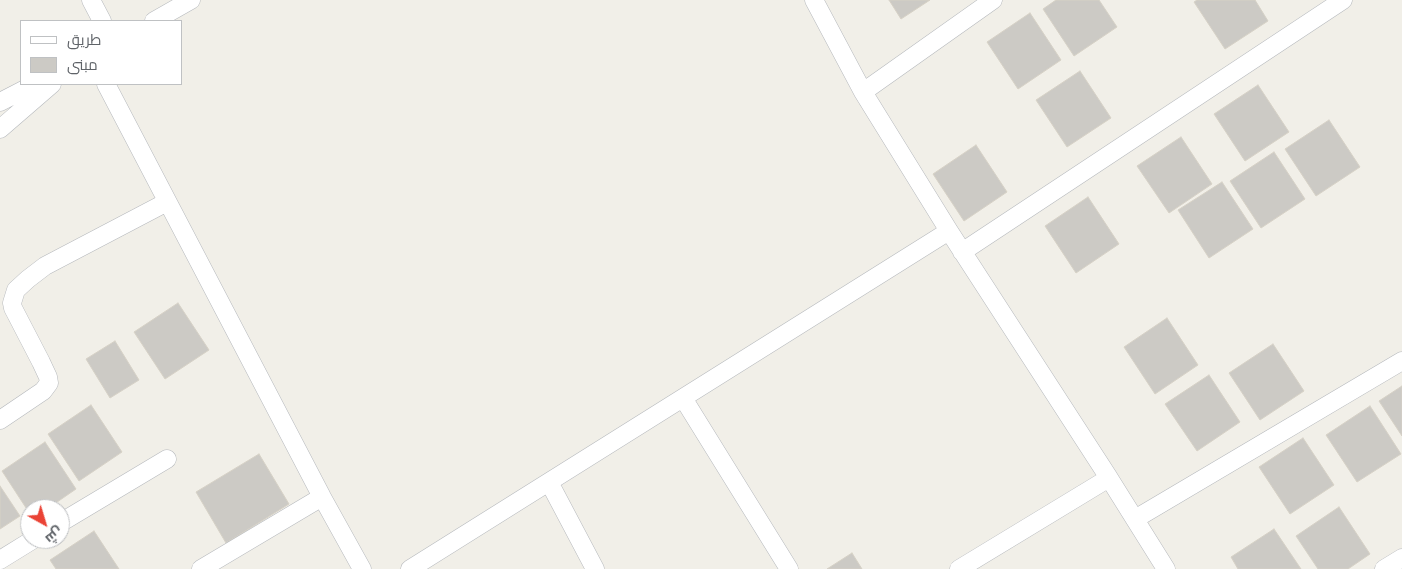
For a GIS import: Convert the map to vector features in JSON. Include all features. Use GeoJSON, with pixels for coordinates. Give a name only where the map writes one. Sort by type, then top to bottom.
{"type":"FeatureCollection","features":[{"type":"Feature","properties":{"kind":"street"},"geometry":{"type":"LineString","coordinates":[[91,0],[101,20]]}},
{"type":"Feature","properties":{"kind":"street"},"geometry":{"type":"LineString","coordinates":[[156,20],[191,0]]}},
{"type":"Feature","properties":{"kind":"street"},"geometry":{"type":"LineString","coordinates":[[814,0],[863,92],[962,252],[1166,569]]}},
{"type":"Feature","properties":{"kind":"street"},"geometry":{"type":"LineString","coordinates":[[863,92],[993,0]]}},
{"type":"Feature","properties":{"kind":"street"},"geometry":{"type":"LineString","coordinates":[[962,252],[1343,0]]}},
{"type":"Feature","properties":{"kind":"street"},"geometry":{"type":"LineString","coordinates":[[0,102],[33,85]]}},
{"type":"Feature","properties":{"kind":"street"},"geometry":{"type":"LineString","coordinates":[[0,128],[51,85]]}},
{"type":"Feature","properties":{"kind":"street"},"geometry":{"type":"LineString","coordinates":[[107,85],[322,497],[362,569]]}},
{"type":"Feature","properties":{"kind":"street"},"geometry":{"type":"LineString","coordinates":[[0,420],[43,390],[49,383],[42,362],[13,308],[12,303],[16,290],[45,266],[167,202]]}},
{"type":"Feature","properties":{"kind":"street"},"geometry":{"type":"LineString","coordinates":[[410,569],[949,231]]}},
{"type":"Feature","properties":{"kind":"street"},"geometry":{"type":"LineString","coordinates":[[1134,519],[1402,361]]}},
{"type":"Feature","properties":{"kind":"street"},"geometry":{"type":"LineString","coordinates":[[684,398],[789,569]]}},
{"type":"Feature","properties":{"kind":"street"},"geometry":{"type":"LineString","coordinates":[[70,517],[167,459]]}},
{"type":"Feature","properties":{"kind":"street"},"geometry":{"type":"LineString","coordinates":[[959,569],[1109,478]]}},
{"type":"Feature","properties":{"kind":"street"},"geometry":{"type":"LineString","coordinates":[[550,482],[595,569]]}},
{"type":"Feature","properties":{"kind":"street"},"geometry":{"type":"LineString","coordinates":[[201,569],[322,497]]}},
{"type":"Feature","properties":{"kind":"street"},"geometry":{"type":"LineString","coordinates":[[0,560],[20,548]]}},
{"type":"Feature","properties":{"kind":"street"},"geometry":{"type":"LineString","coordinates":[[1384,569],[1402,558]]}},
{"type":"Feature","properties":{"kind":"building"},"geometry":{"type":"Polygon","coordinates":[[[889,0],[930,0],[901,19],[889,0]]]}},
{"type":"Feature","properties":{"kind":"building"},"geometry":{"type":"Polygon","coordinates":[[[1056,0],[1099,0],[1117,27],[1074,56],[1043,9],[1056,0]]]}},
{"type":"Feature","properties":{"kind":"building"},"geometry":{"type":"Polygon","coordinates":[[[1197,0],[1255,0],[1268,21],[1225,49],[1194,2],[1197,0]]]}},
{"type":"Feature","properties":{"kind":"building"},"geometry":{"type":"Polygon","coordinates":[[[1030,13],[1061,60],[1018,89],[987,42],[1030,13]]]}},
{"type":"Feature","properties":{"kind":"building"},"geometry":{"type":"Polygon","coordinates":[[[1080,71],[1111,118],[1067,147],[1036,100],[1080,71]]]}},
{"type":"Feature","properties":{"kind":"building"},"geometry":{"type":"Polygon","coordinates":[[[1258,85],[1289,132],[1245,161],[1214,114],[1258,85]]]}},
{"type":"Feature","properties":{"kind":"building"},"geometry":{"type":"Polygon","coordinates":[[[1329,120],[1360,167],[1316,196],[1285,149],[1329,120]]]}},
{"type":"Feature","properties":{"kind":"building"},"geometry":{"type":"Polygon","coordinates":[[[1181,137],[1212,184],[1169,213],[1137,166],[1181,137]]]}},
{"type":"Feature","properties":{"kind":"building"},"geometry":{"type":"Polygon","coordinates":[[[976,145],[1007,192],[964,221],[933,174],[976,145]]]}},
{"type":"Feature","properties":{"kind":"building"},"geometry":{"type":"Polygon","coordinates":[[[1274,152],[1305,199],[1261,228],[1230,181],[1274,152]]]}},
{"type":"Feature","properties":{"kind":"building"},"geometry":{"type":"Polygon","coordinates":[[[1222,182],[1253,229],[1209,258],[1178,210],[1222,182]]]}},
{"type":"Feature","properties":{"kind":"building"},"geometry":{"type":"Polygon","coordinates":[[[1088,197],[1119,244],[1076,273],[1045,226],[1088,197]]]}},
{"type":"Feature","properties":{"kind":"building"},"geometry":{"type":"Polygon","coordinates":[[[178,303],[209,350],[165,379],[134,332],[178,303]]]}},
{"type":"Feature","properties":{"kind":"building"},"geometry":{"type":"Polygon","coordinates":[[[1167,318],[1198,365],[1155,394],[1124,347],[1167,318]]]}},
{"type":"Feature","properties":{"kind":"building"},"geometry":{"type":"Polygon","coordinates":[[[115,341],[139,380],[110,398],[86,359],[115,341]]]}},
{"type":"Feature","properties":{"kind":"building"},"geometry":{"type":"Polygon","coordinates":[[[1273,344],[1304,391],[1260,420],[1229,373],[1273,344]]]}},
{"type":"Feature","properties":{"kind":"building"},"geometry":{"type":"Polygon","coordinates":[[[1209,375],[1240,422],[1197,451],[1165,404],[1209,375]]]}},
{"type":"Feature","properties":{"kind":"building"},"geometry":{"type":"Polygon","coordinates":[[[1402,386],[1402,436],[1379,401],[1402,386]]]}},
{"type":"Feature","properties":{"kind":"building"},"geometry":{"type":"Polygon","coordinates":[[[91,405],[122,452],[79,481],[48,434],[91,405]]]}},
{"type":"Feature","properties":{"kind":"building"},"geometry":{"type":"Polygon","coordinates":[[[1370,406],[1401,454],[1357,482],[1326,435],[1370,406]]]}},
{"type":"Feature","properties":{"kind":"building"},"geometry":{"type":"Polygon","coordinates":[[[1303,438],[1334,485],[1290,514],[1259,467],[1303,438]]]}},
{"type":"Feature","properties":{"kind":"building"},"geometry":{"type":"Polygon","coordinates":[[[45,442],[76,489],[62,499],[20,499],[2,471],[45,442]]]}},
{"type":"Feature","properties":{"kind":"building"},"geometry":{"type":"Polygon","coordinates":[[[259,454],[289,504],[226,543],[196,492],[259,454]]]}},
{"type":"Feature","properties":{"kind":"building"},"geometry":{"type":"Polygon","coordinates":[[[0,486],[20,516],[0,529],[0,486]]]}},
{"type":"Feature","properties":{"kind":"building"},"geometry":{"type":"Polygon","coordinates":[[[1339,507],[1370,554],[1348,569],[1318,569],[1296,536],[1339,507]]]}},
{"type":"Feature","properties":{"kind":"building"},"geometry":{"type":"Polygon","coordinates":[[[1274,529],[1301,569],[1238,569],[1231,557],[1274,529]]]}},
{"type":"Feature","properties":{"kind":"building"},"geometry":{"type":"Polygon","coordinates":[[[94,531],[119,569],[56,569],[50,560],[67,549],[70,549],[70,547],[94,531]]]}},
{"type":"Feature","properties":{"kind":"building"},"geometry":{"type":"Polygon","coordinates":[[[852,553],[862,569],[827,569],[852,553]]]}}]}
